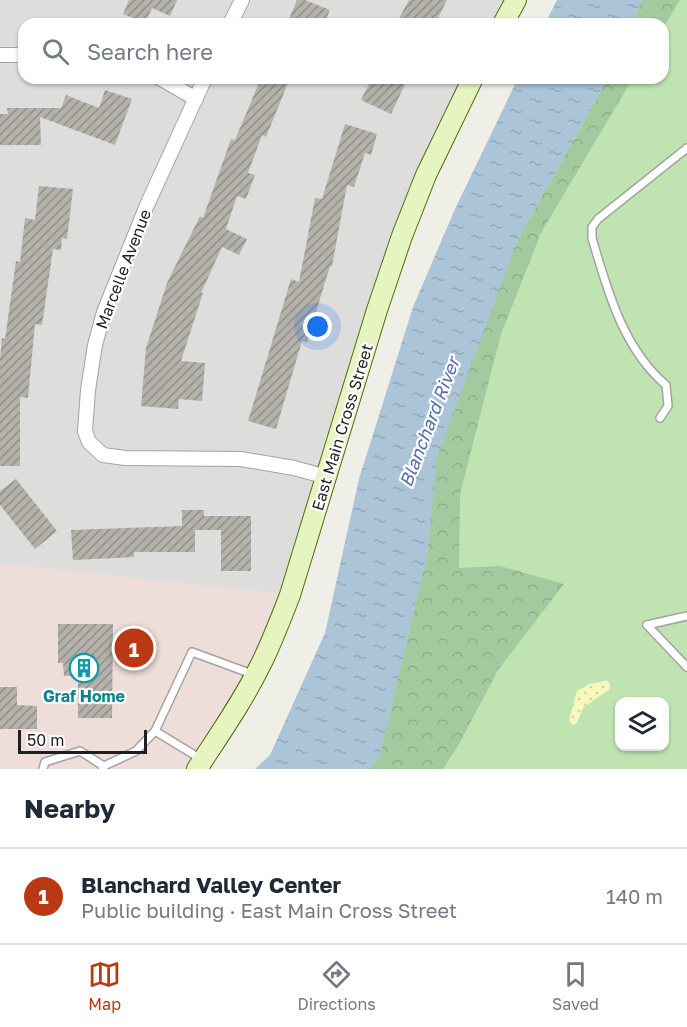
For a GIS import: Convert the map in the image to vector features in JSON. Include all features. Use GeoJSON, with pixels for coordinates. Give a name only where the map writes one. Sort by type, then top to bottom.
{"type":"FeatureCollection","features":[{"type":"Feature","properties":{"kind":"main road"},"geometry":{"type":"LineString","coordinates":[[506,18],[516,0]]}},
{"type":"Feature","properties":{"kind":"main road","name":"East Main Cross Street"},"geometry":{"type":"LineString","coordinates":[[200,764],[255,675],[276,631],[290,595],[377,310],[402,236],[430,166],[470,84]]}},
{"type":"Feature","properties":{"kind":"street"},"geometry":{"type":"LineString","coordinates":[[233,18],[242,0]]}},
{"type":"Feature","properties":{"kind":"street"},"geometry":{"type":"LineString","coordinates":[[0,55],[18,55]]}},
{"type":"Feature","properties":{"kind":"street"},"geometry":{"type":"LineString","coordinates":[[170,84],[196,99]]}},
{"type":"Feature","properties":{"kind":"street","name":"Marcelle Avenue"},"geometry":{"type":"LineString","coordinates":[[203,84],[147,205],[104,312],[95,345],[85,431],[89,442],[103,454],[125,458],[241,459],[294,468],[327,477]]}},
{"type":"Feature","properties":{"kind":"lane"},"geometry":{"type":"LineString","coordinates":[[660,418],[668,406],[666,385],[646,365],[615,309],[592,238],[592,227],[598,219],[687,148]]}},
{"type":"Feature","properties":{"kind":"lane"},"geometry":{"type":"LineString","coordinates":[[687,616],[647,625],[687,667]]}},
{"type":"Feature","properties":{"kind":"lane"},"geometry":{"type":"LineString","coordinates":[[43,769],[45,762],[80,752],[101,767],[136,752],[155,730],[192,652],[255,675]]}},
{"type":"Feature","properties":{"kind":"lane"},"geometry":{"type":"LineString","coordinates":[[155,730],[200,764]]}},
{"type":"Feature","properties":{"kind":"shaded area"},"geometry":{"type":"Polygon","coordinates":[[[0,0],[516,0],[506,18],[18,18],[18,84],[470,84],[447,128],[290,595],[0,563],[0,0]]]}},
{"type":"Feature","properties":{"kind":"shaded area"},"geometry":{"type":"Polygon","coordinates":[[[598,0],[687,0],[687,769],[309,769],[564,84],[669,84],[669,18],[590,18],[598,0]]]}},
{"type":"Feature","properties":{"kind":"shaded area"},"geometry":{"type":"Polygon","coordinates":[[[0,563],[290,595],[197,769],[0,769],[0,563]]]}},
{"type":"Feature","properties":{"kind":"green space"},"geometry":{"type":"Polygon","coordinates":[[[642,0],[680,0],[669,18],[634,18],[642,0]]]}},
{"type":"Feature","properties":{"kind":"green space"},"geometry":{"type":"Polygon","coordinates":[[[605,84],[629,84],[541,233],[501,334],[460,494],[459,568],[500,566],[564,584],[498,670],[458,746],[443,769],[368,769],[379,758],[427,555],[436,458],[516,243],[605,84]]]}},
{"type":"Feature","properties":{"kind":"sand"},"geometry":{"type":"Polygon","coordinates":[[[609,680],[610,689],[583,708],[577,723],[572,725],[569,720],[577,691],[590,684],[609,680]]]}},
{"type":"Feature","properties":{"kind":"water"},"geometry":{"type":"Polygon","coordinates":[[[557,0],[642,0],[634,18],[548,18],[557,0]]]}},
{"type":"Feature","properties":{"kind":"water","name":"Blanchard River"},"geometry":{"type":"Polygon","coordinates":[[[515,84],[605,84],[516,243],[437,458],[427,555],[379,758],[368,769],[255,769],[270,755],[325,633],[359,479],[413,307],[455,209],[515,84]]]}},
{"type":"Feature","properties":{"kind":"building"},"geometry":{"type":"Polygon","coordinates":[[[129,0],[177,0],[170,16],[152,8],[147,18],[133,18],[123,14],[129,0]]]}},
{"type":"Feature","properties":{"kind":"building"},"geometry":{"type":"Polygon","coordinates":[[[297,0],[305,0],[330,10],[327,18],[290,18],[297,0]]]}},
{"type":"Feature","properties":{"kind":"building"},"geometry":{"type":"Polygon","coordinates":[[[409,0],[447,0],[438,18],[399,18],[409,0]]]}},
{"type":"Feature","properties":{"kind":"building"},"geometry":{"type":"Polygon","coordinates":[[[258,84],[288,84],[266,137],[262,135],[248,173],[255,175],[246,199],[237,196],[226,229],[247,239],[239,255],[222,247],[201,293],[203,293],[181,361],[205,363],[202,401],[179,399],[178,409],[141,406],[146,348],[167,283],[200,216],[203,218],[231,139],[235,140],[258,84]]]}},
{"type":"Feature","properties":{"kind":"building"},"geometry":{"type":"Polygon","coordinates":[[[369,84],[405,84],[391,114],[361,100],[369,84]]]}},
{"type":"Feature","properties":{"kind":"building"},"geometry":{"type":"Polygon","coordinates":[[[105,90],[132,99],[115,145],[40,117],[41,145],[0,145],[0,114],[8,114],[7,108],[61,108],[66,95],[99,108],[105,90]]]}},
{"type":"Feature","properties":{"kind":"building"},"geometry":{"type":"Polygon","coordinates":[[[345,124],[377,134],[371,155],[365,153],[354,187],[347,185],[332,266],[330,266],[307,342],[302,341],[276,429],[248,421],[291,279],[299,282],[315,198],[322,199],[345,124]]]}},
{"type":"Feature","properties":{"kind":"building"},"geometry":{"type":"Polygon","coordinates":[[[39,186],[73,189],[67,239],[62,238],[61,250],[53,249],[42,325],[35,324],[28,398],[20,397],[20,466],[0,466],[2,338],[5,339],[16,261],[20,262],[25,218],[35,220],[39,186]]]}},
{"type":"Feature","properties":{"kind":"building"},"geometry":{"type":"Polygon","coordinates":[[[16,479],[57,531],[35,549],[0,505],[0,491],[16,479]]]}},
{"type":"Feature","properties":{"kind":"building"},"geometry":{"type":"Polygon","coordinates":[[[182,510],[204,510],[204,516],[251,516],[251,571],[221,571],[221,530],[195,530],[195,552],[134,552],[134,557],[73,560],[71,530],[182,526],[182,510]]]}},
{"type":"Feature","properties":{"kind":"building","name":"Graf Home"},"geometry":{"type":"Polygon","coordinates":[[[58,624],[113,624],[112,718],[78,718],[78,676],[64,676],[63,663],[58,663],[58,624]]]}},
{"type":"Feature","properties":{"kind":"building"},"geometry":{"type":"Polygon","coordinates":[[[0,687],[17,687],[17,705],[37,706],[37,729],[0,729],[0,687]]]}},
{"type":"Feature","properties":{"kind":"place","name":"Blanchard Valley Center"},"geometry":{"type":"Point","coordinates":[134,648]}},
{"type":"Feature","properties":{"kind":"place","name":"Graf Home"},"geometry":{"type":"Point","coordinates":[84,668]}}]}
